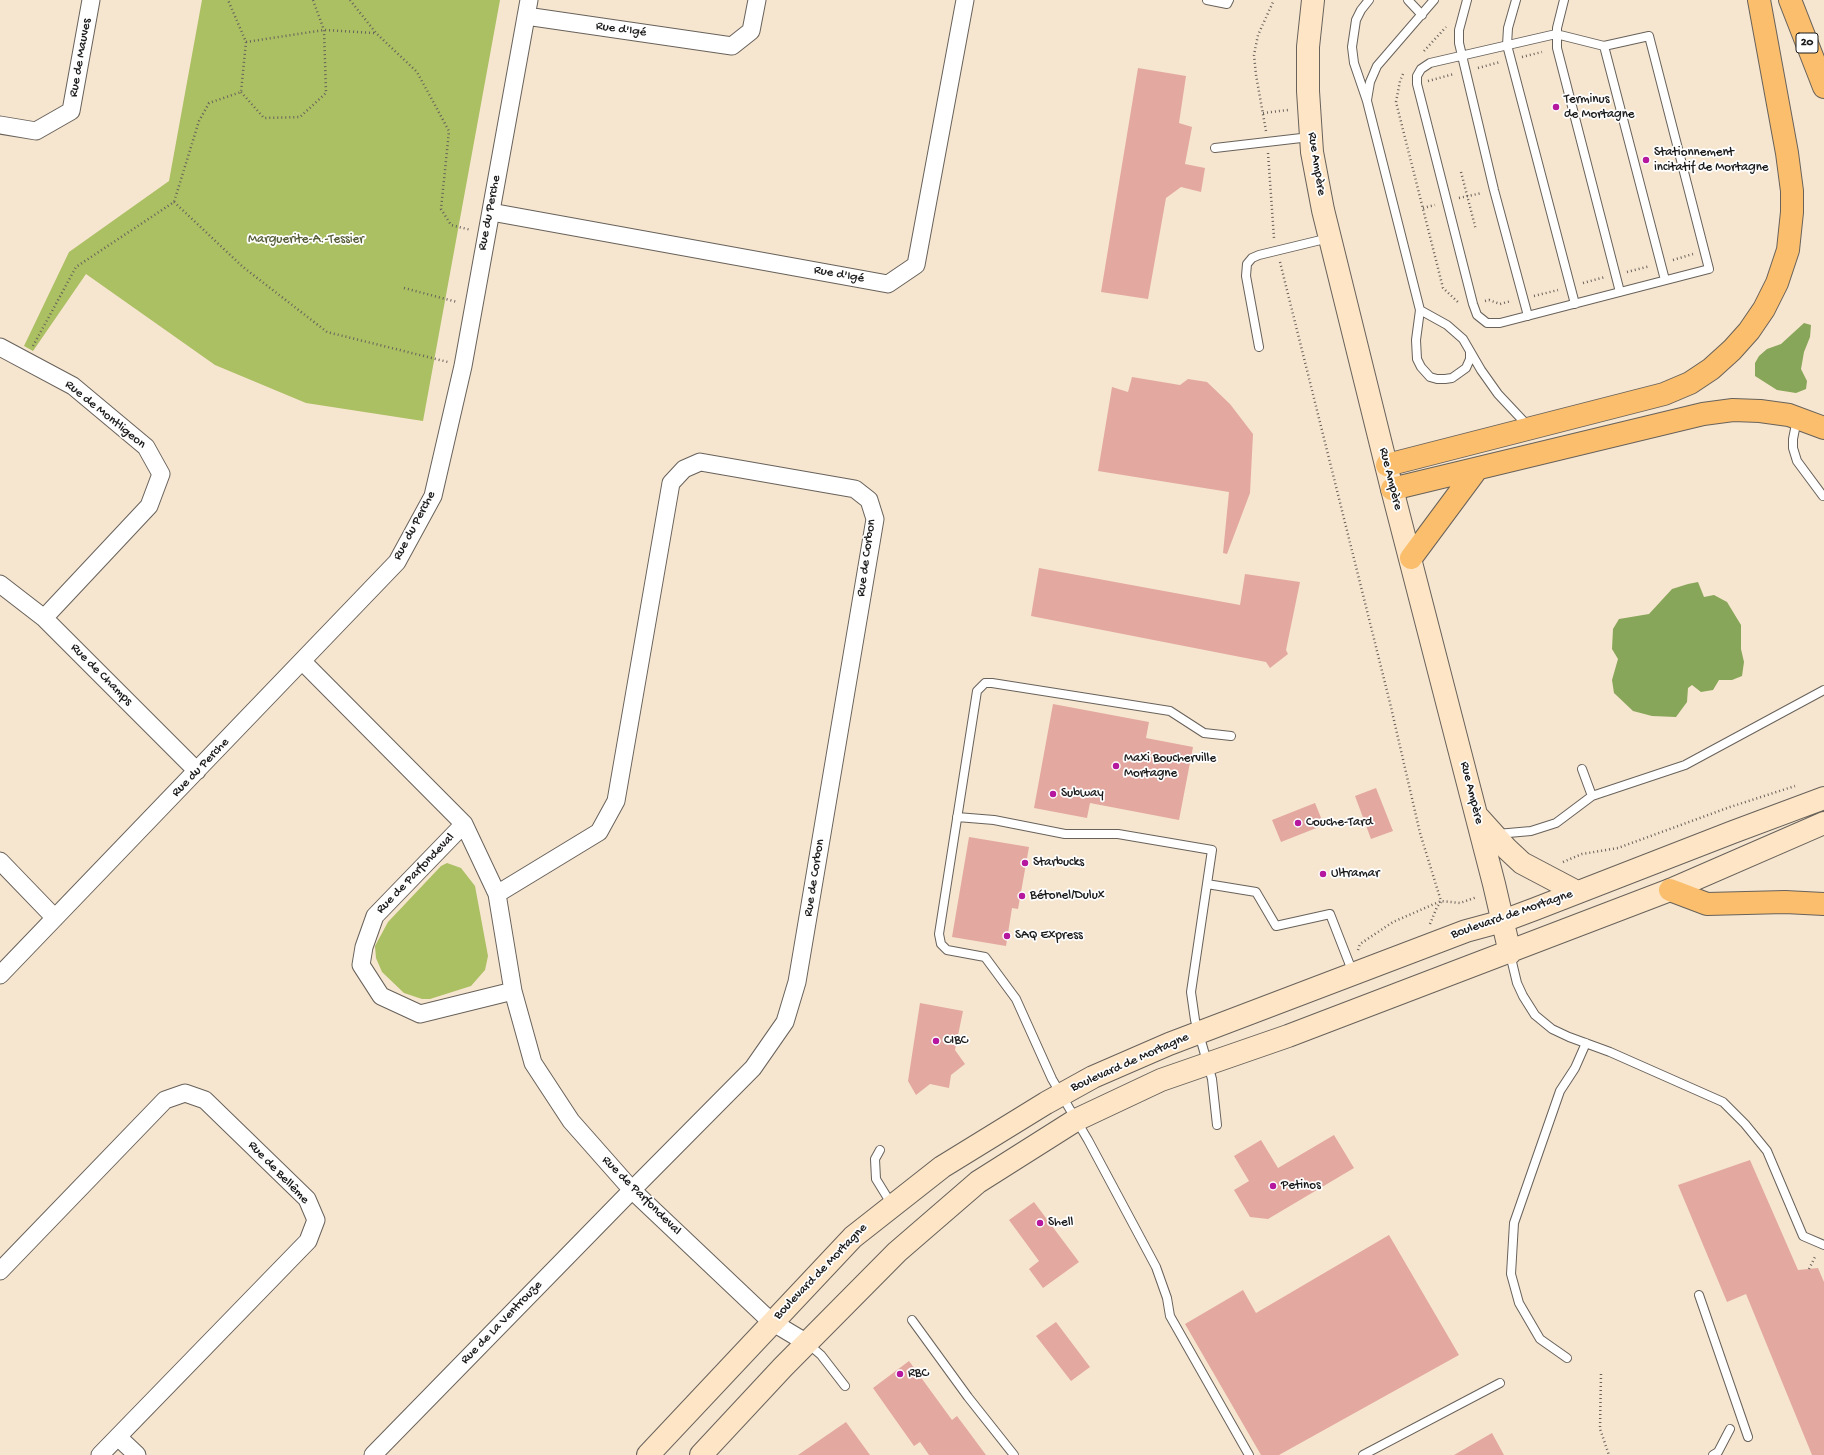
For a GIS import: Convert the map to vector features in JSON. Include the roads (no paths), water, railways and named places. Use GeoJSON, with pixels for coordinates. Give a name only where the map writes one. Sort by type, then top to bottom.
{"type":"FeatureCollection","features":[{"type":"Feature","properties":{"kind":"highway"},"geometry":{"type":"LineString","coordinates":[[1387,465],[1664,394],[1690,383],[1711,369],[1732,350],[1757,320],[1777,283],[1788,250],[1792,226],[1792,200],[1785,139],[1759,0]]}},
{"type":"Feature","properties":{"kind":"highway","name":"20"},"geometry":{"type":"LineString","coordinates":[[1790,0],[1824,87]]}},
{"type":"Feature","properties":{"kind":"highway"},"geometry":{"type":"LineString","coordinates":[[1392,489],[1703,414],[1748,410],[1775,413],[1797,418],[1824,428]]}},
{"type":"Feature","properties":{"kind":"highway"},"geometry":{"type":"LineString","coordinates":[[1411,558],[1477,469]]}},
{"type":"Feature","properties":{"kind":"highway"},"geometry":{"type":"LineString","coordinates":[[1670,890],[1706,904],[1785,902],[1824,904]]}},
{"type":"Feature","properties":{"kind":"main road","name":"Rue Ampère"},"geometry":{"type":"LineString","coordinates":[[1313,0],[1307,68],[1311,137],[1319,192],[1392,489],[1476,814],[1488,836],[1510,953]]}},
{"type":"Feature","properties":{"kind":"main road","name":"Boulevard de Mortagne"},"geometry":{"type":"LineString","coordinates":[[648,1455],[853,1236],[942,1167],[1061,1095],[1110,1070],[1199,1032],[1466,931],[1503,921],[1824,798]]}},
{"type":"Feature","properties":{"kind":"main road"},"geometry":{"type":"LineString","coordinates":[[701,1455],[807,1343],[897,1252],[978,1182],[1076,1120],[1137,1091],[1208,1063],[1288,1036],[1510,953],[1670,890],[1824,823]]}},
{"type":"Feature","properties":{"kind":"main road"},"geometry":{"type":"LineString","coordinates":[[1488,836],[1522,863],[1577,892]]}},
{"type":"Feature","properties":{"kind":"street","name":"Rue de Mauves"},"geometry":{"type":"LineString","coordinates":[[0,125],[36,131],[72,111],[91,0]]}},
{"type":"Feature","properties":{"kind":"street","name":"Rue d'Igé"},"geometry":{"type":"LineString","coordinates":[[527,8],[732,46],[751,31],[757,0]]}},
{"type":"Feature","properties":{"kind":"street","name":"Rue d'Igé"},"geometry":{"type":"LineString","coordinates":[[491,212],[888,284],[916,265],[965,0]]}},
{"type":"Feature","properties":{"kind":"street","name":"Rue du Perche"},"geometry":{"type":"LineString","coordinates":[[0,975],[198,771],[397,562],[433,496],[463,366],[472,306],[491,212],[527,8]]}},
{"type":"Feature","properties":{"kind":"street","name":"Rue de Montligeon"},"geometry":{"type":"LineString","coordinates":[[0,347],[73,386],[146,447],[161,474],[149,506],[44,618]]}},
{"type":"Feature","properties":{"kind":"street","name":"Rue de Corbon"},"geometry":{"type":"LineString","coordinates":[[497,894],[599,832],[616,801],[671,483],[684,469],[700,462],[855,488],[869,500],[875,519],[797,982],[785,1022],[753,1068],[632,1190]]}},
{"type":"Feature","properties":{"kind":"street","name":"Rue de Champs"},"geometry":{"type":"LineString","coordinates":[[0,584],[44,618],[198,771]]}},
{"type":"Feature","properties":{"kind":"street","name":"Rue de Parfondeval"},"geometry":{"type":"LineString","coordinates":[[302,662],[464,824],[497,894],[513,991],[533,1063],[571,1121],[632,1190],[772,1322],[807,1343]]}},
{"type":"Feature","properties":{"kind":"street","name":"Rue de Parfondeval"},"geometry":{"type":"LineString","coordinates":[[464,824],[375,916],[364,946],[361,965],[381,996],[420,1014],[513,991]]}},
{"type":"Feature","properties":{"kind":"street"},"geometry":{"type":"LineString","coordinates":[[0,860],[55,918]]}},
{"type":"Feature","properties":{"kind":"street","name":"Rue de Bellême"},"geometry":{"type":"LineString","coordinates":[[0,1271],[165,1100],[185,1093],[205,1100],[307,1199],[316,1220],[308,1241],[100,1455]]}},
{"type":"Feature","properties":{"kind":"street","name":"Rue de La Ventrouze"},"geometry":{"type":"LineString","coordinates":[[373,1455],[632,1190]]}},
{"type":"Feature","properties":{"kind":"street"},"geometry":{"type":"LineString","coordinates":[[118,1437],[137,1455]]}},
{"type":"Feature","properties":{"kind":"lane"},"geometry":{"type":"LineString","coordinates":[[1207,0],[1227,4],[1228,0]]}},
{"type":"Feature","properties":{"kind":"lane"},"geometry":{"type":"LineString","coordinates":[[1369,0],[1361,10],[1356,20],[1352,47],[1357,76],[1367,101],[1420,310],[1416,340],[1417,359],[1425,372],[1437,379],[1452,378],[1466,368],[1470,359],[1468,345],[1447,325],[1420,310]]}},
{"type":"Feature","properties":{"kind":"lane"},"geometry":{"type":"LineString","coordinates":[[1408,0],[1422,15]]}},
{"type":"Feature","properties":{"kind":"lane"},"geometry":{"type":"LineString","coordinates":[[1367,101],[1370,82],[1377,66],[1434,0]]}},
{"type":"Feature","properties":{"kind":"lane"},"geometry":{"type":"LineString","coordinates":[[1467,0],[1458,37],[1461,55],[1528,316]]}},
{"type":"Feature","properties":{"kind":"lane"},"geometry":{"type":"LineString","coordinates":[[1516,0],[1508,28],[1507,45],[1574,304]]}},
{"type":"Feature","properties":{"kind":"lane"},"geometry":{"type":"LineString","coordinates":[[1564,0],[1556,34],[1557,48],[1620,292]]}},
{"type":"Feature","properties":{"kind":"lane"},"geometry":{"type":"LineString","coordinates":[[1556,34],[1604,46],[1649,36],[1709,269],[1495,324],[1484,322],[1477,316],[1416,84],[1417,76],[1421,69],[1430,63],[1507,45],[1556,34]]}},
{"type":"Feature","properties":{"kind":"lane"},"geometry":{"type":"LineString","coordinates":[[1604,46],[1665,280]]}},
{"type":"Feature","properties":{"kind":"lane"},"geometry":{"type":"LineString","coordinates":[[1215,148],[1311,137]]}},
{"type":"Feature","properties":{"kind":"lane"},"geometry":{"type":"LineString","coordinates":[[1259,347],[1246,276],[1248,264],[1252,258],[1259,255],[1330,238]]}},
{"type":"Feature","properties":{"kind":"lane"},"geometry":{"type":"LineString","coordinates":[[1470,352],[1498,394],[1531,428]]}},
{"type":"Feature","properties":{"kind":"lane"},"geometry":{"type":"LineString","coordinates":[[1797,418],[1793,439],[1795,454],[1807,476],[1823,496]]}},
{"type":"Feature","properties":{"kind":"lane"},"geometry":{"type":"LineString","coordinates":[[1061,1095],[1016,999],[989,962],[984,957],[947,950],[941,944],[939,934],[977,692],[985,683],[998,684],[1170,711],[1204,733],[1231,736]]}},
{"type":"Feature","properties":{"kind":"lane"},"geometry":{"type":"LineString","coordinates":[[1488,836],[1531,831],[1556,823],[1592,796],[1691,763],[1824,690]]}},
{"type":"Feature","properties":{"kind":"lane"},"geometry":{"type":"LineString","coordinates":[[1582,768],[1592,796]]}},
{"type":"Feature","properties":{"kind":"lane"},"geometry":{"type":"LineString","coordinates":[[958,817],[994,820],[1065,834],[1118,834],[1212,850],[1191,992],[1192,1009],[1199,1032]]}},
{"type":"Feature","properties":{"kind":"lane"},"geometry":{"type":"LineString","coordinates":[[1206,884],[1256,892],[1276,926],[1330,914],[1353,973]]}},
{"type":"Feature","properties":{"kind":"lane"},"geometry":{"type":"LineString","coordinates":[[1510,953],[1517,983],[1523,996],[1535,1014],[1552,1029],[1586,1044],[1610,1052],[1723,1102],[1745,1124],[1767,1151],[1803,1236],[1824,1245]]}},
{"type":"Feature","properties":{"kind":"lane","name":"Boulevard de Mortagne"},"geometry":{"type":"LineString","coordinates":[[1199,1032],[1213,1084],[1217,1124]]}},
{"type":"Feature","properties":{"kind":"lane"},"geometry":{"type":"LineString","coordinates":[[1567,1358],[1540,1339],[1519,1303],[1511,1274],[1514,1223],[1560,1091],[1575,1068],[1586,1044]]}},
{"type":"Feature","properties":{"kind":"lane","name":"Boulevard de Mortagne"},"geometry":{"type":"LineString","coordinates":[[1061,1095],[1088,1140],[1156,1267],[1167,1298],[1170,1316],[1249,1455]]}},
{"type":"Feature","properties":{"kind":"lane"},"geometry":{"type":"LineString","coordinates":[[880,1150],[876,1159],[876,1179],[892,1205]]}},
{"type":"Feature","properties":{"kind":"lane"},"geometry":{"type":"LineString","coordinates":[[1699,1295],[1748,1437]]}},
{"type":"Feature","properties":{"kind":"lane"},"geometry":{"type":"LineString","coordinates":[[912,1320],[968,1397],[1014,1455]]}},
{"type":"Feature","properties":{"kind":"lane"},"geometry":{"type":"LineString","coordinates":[[807,1343],[821,1355],[845,1386]]}},
{"type":"Feature","properties":{"kind":"lane"},"geometry":{"type":"LineString","coordinates":[[1363,1455],[1500,1383]]}},
{"type":"Feature","properties":{"kind":"lane"},"geometry":{"type":"LineString","coordinates":[[1713,1455],[1718,1452],[1730,1429]]}},
{"type":"Feature","properties":{"kind":"place","name":"Terminus de Mortagne"},"geometry":{"type":"Point","coordinates":[1556,107]}},
{"type":"Feature","properties":{"kind":"place","name":"Stationnement incitatif de Mortagne"},"geometry":{"type":"Point","coordinates":[1646,160]}},
{"type":"Feature","properties":{"kind":"place","name":"Maxi Boucherville Mortagne"},"geometry":{"type":"Point","coordinates":[1116,766]}},
{"type":"Feature","properties":{"kind":"place","name":"Subway"},"geometry":{"type":"Point","coordinates":[1053,794]}},
{"type":"Feature","properties":{"kind":"place","name":"Couche-Tard"},"geometry":{"type":"Point","coordinates":[1298,823]}},
{"type":"Feature","properties":{"kind":"place","name":"Starbucks"},"geometry":{"type":"Point","coordinates":[1025,863]}},
{"type":"Feature","properties":{"kind":"place","name":"Ultramar"},"geometry":{"type":"Point","coordinates":[1323,874]}},
{"type":"Feature","properties":{"kind":"place","name":"Bétonel/Dulux"},"geometry":{"type":"Point","coordinates":[1022,896]}},
{"type":"Feature","properties":{"kind":"place","name":"SAQ Express"},"geometry":{"type":"Point","coordinates":[1007,936]}},
{"type":"Feature","properties":{"kind":"place","name":"CIBC"},"geometry":{"type":"Point","coordinates":[936,1041]}},
{"type":"Feature","properties":{"kind":"place","name":"Petinos"},"geometry":{"type":"Point","coordinates":[1273,1186]}},
{"type":"Feature","properties":{"kind":"place","name":"Shell"},"geometry":{"type":"Point","coordinates":[1040,1223]}},
{"type":"Feature","properties":{"kind":"place","name":"RBC"},"geometry":{"type":"Point","coordinates":[900,1374]}},
{"type":"Feature","properties":{"kind":"park label","name":"Marguerite-A.-Tessier"},"geometry":{"type":"Point","coordinates":[306,240]}}]}
